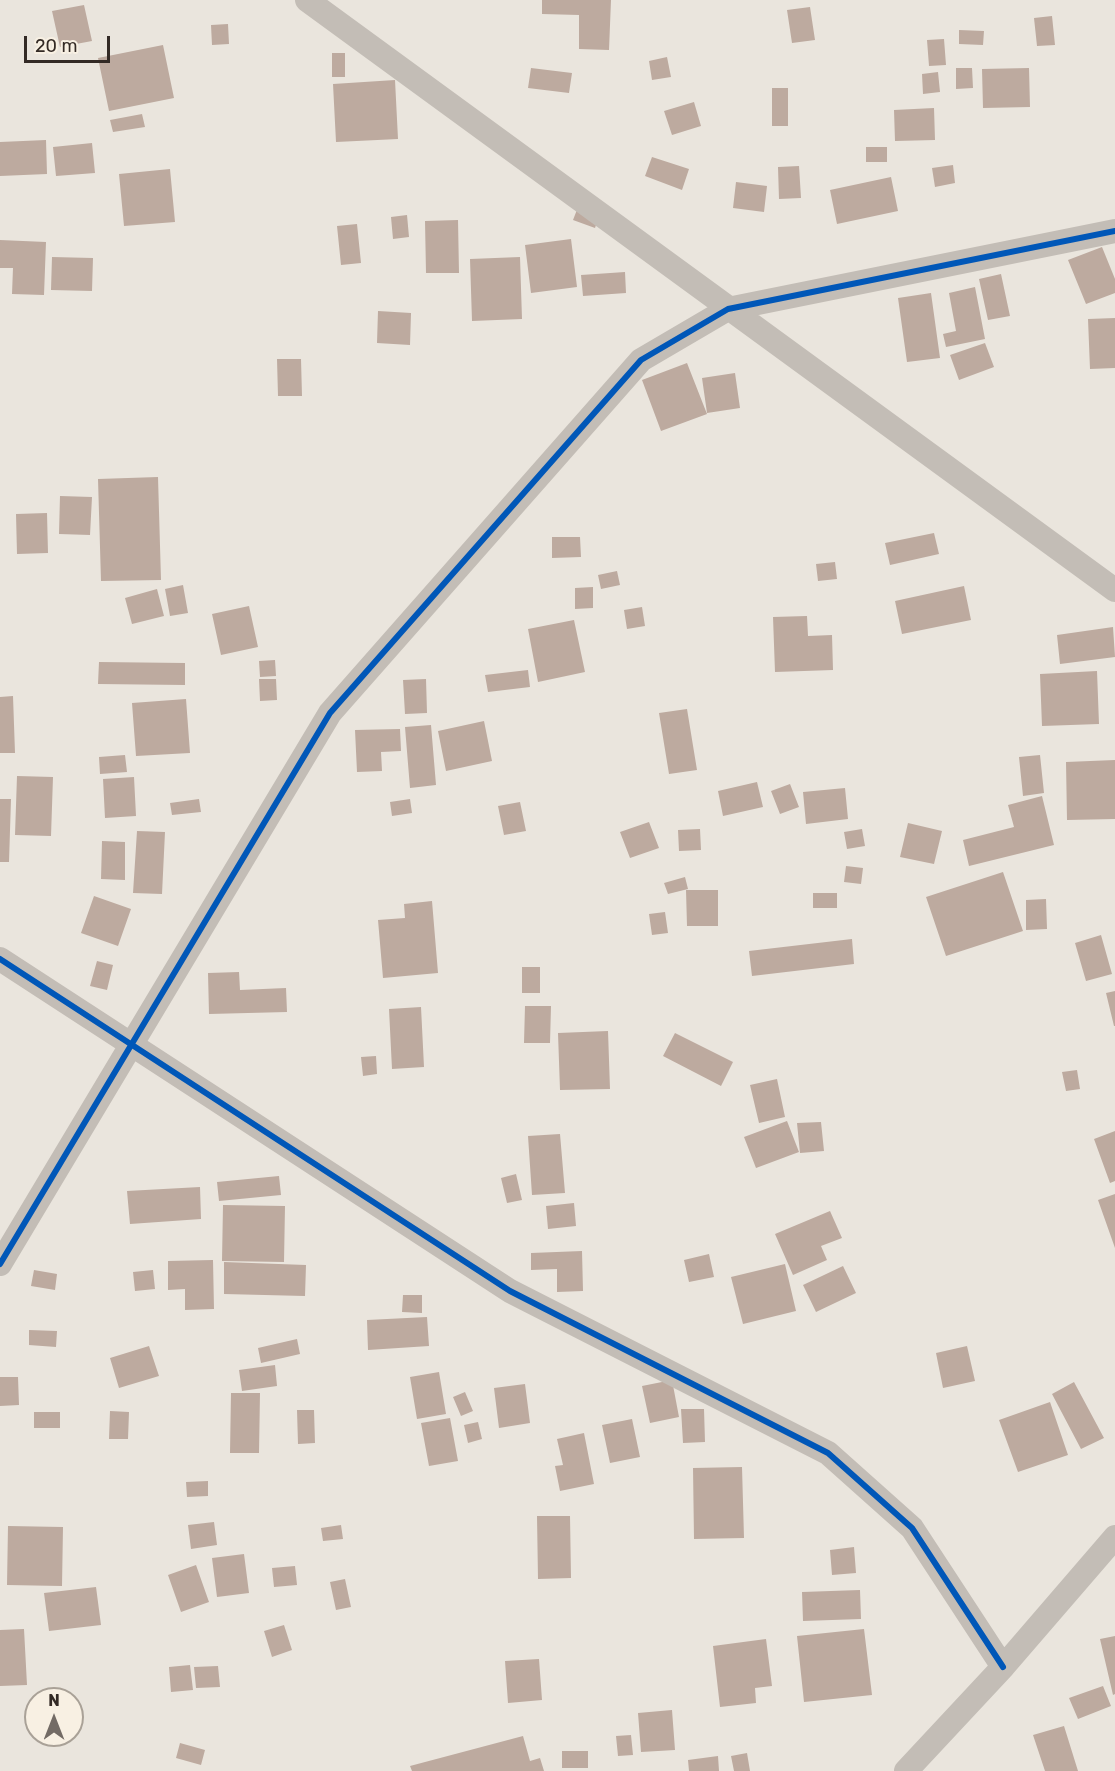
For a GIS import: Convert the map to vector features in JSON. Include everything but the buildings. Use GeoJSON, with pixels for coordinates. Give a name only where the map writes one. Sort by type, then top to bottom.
{"type":"FeatureCollection","features":[{"type":"Feature","properties":{"kind":"street"},"geometry":{"type":"LineString","coordinates":[[307,0],[1115,590]]}},
{"type":"Feature","properties":{"kind":"street"},"geometry":{"type":"LineString","coordinates":[[0,1263],[330,712],[640,360],[728,309],[1115,231]]}},
{"type":"Feature","properties":{"kind":"street"},"geometry":{"type":"LineString","coordinates":[[0,959],[510,1291],[828,1453],[912,1528],[1003,1667]]}},
{"type":"Feature","properties":{"kind":"street"},"geometry":{"type":"LineString","coordinates":[[906,1771],[1003,1667],[1115,1537]]}},
{"type":"Feature","properties":{"kind":"cycle path"},"geometry":{"type":"LineString","coordinates":[[0,1264],[330,713],[641,360],[728,309],[1115,231]]}},
{"type":"Feature","properties":{"kind":"cycle path"},"geometry":{"type":"LineString","coordinates":[[0,959],[510,1291],[828,1453],[912,1528],[1003,1667]]}}]}
